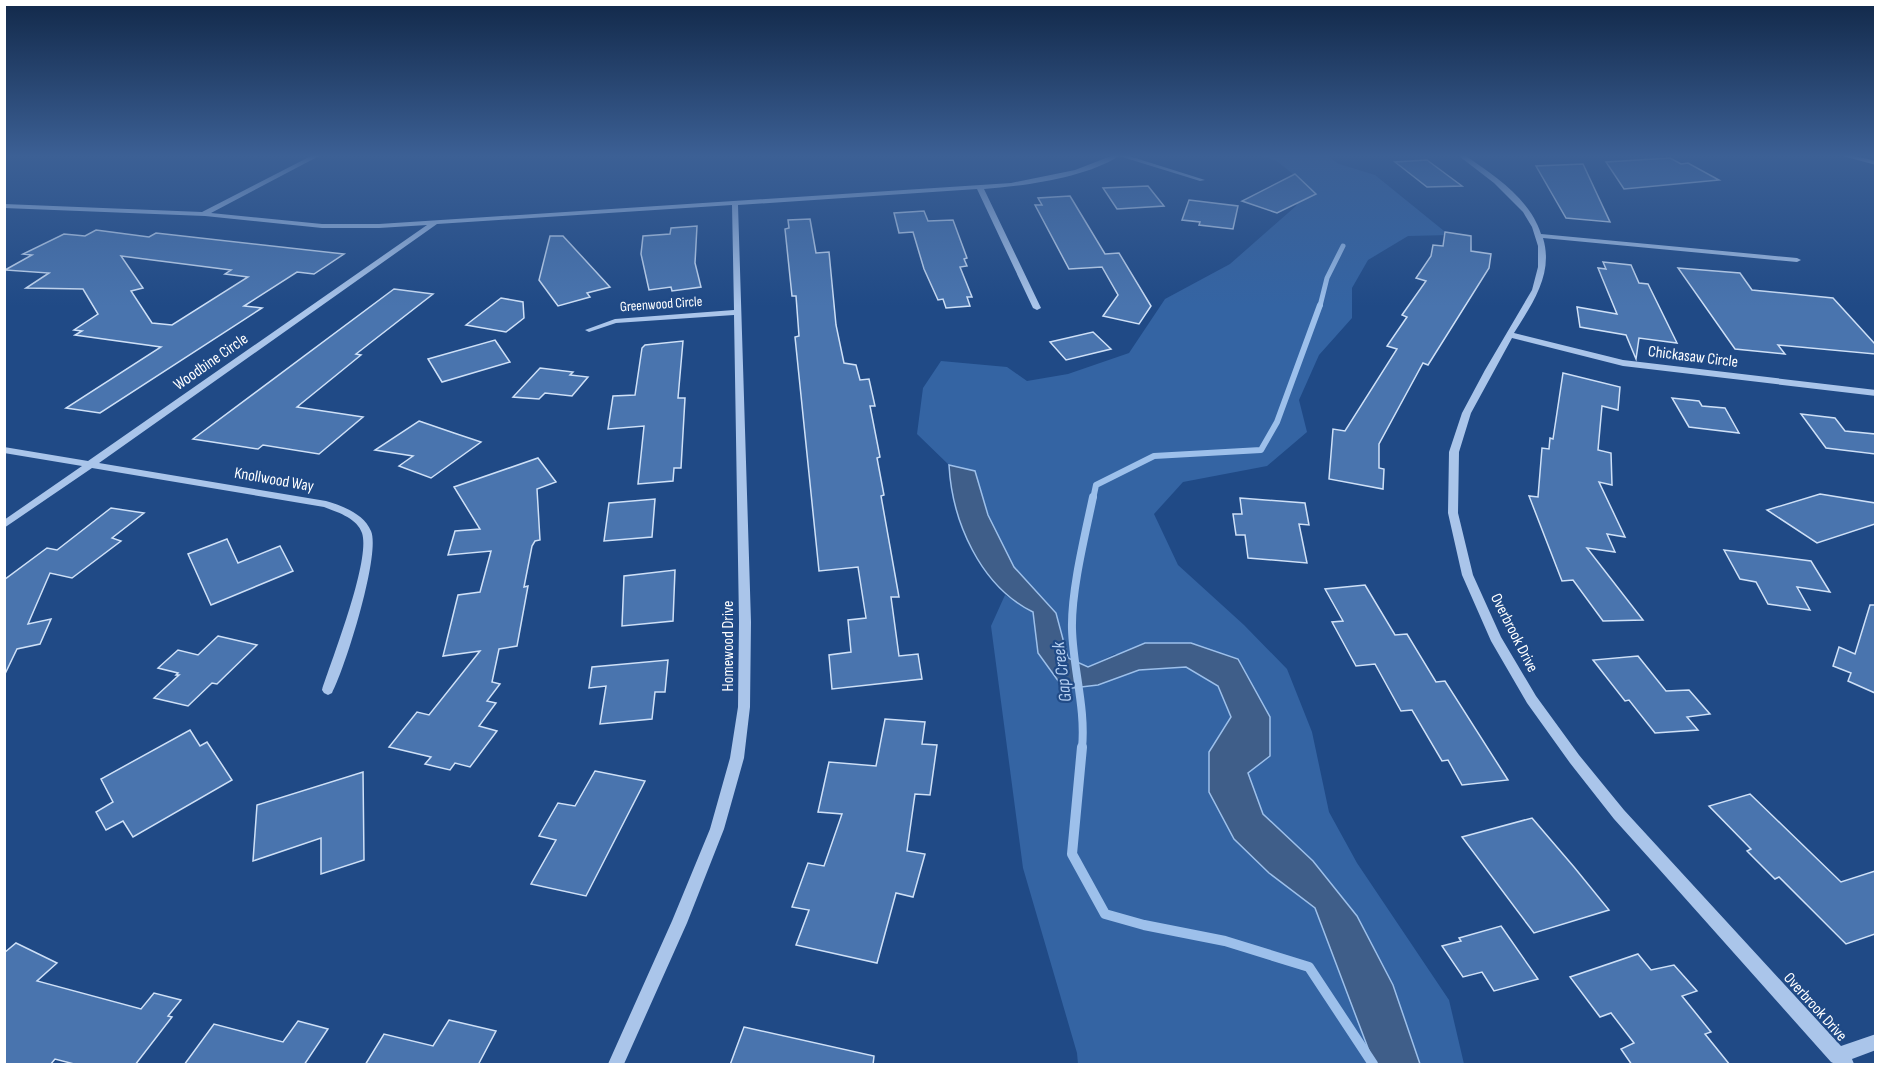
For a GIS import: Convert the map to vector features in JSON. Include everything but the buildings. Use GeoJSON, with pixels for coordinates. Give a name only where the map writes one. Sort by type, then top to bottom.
{"type":"FeatureCollection","features":[{"type":"Feature","properties":{"kind":"street"},"geometry":{"type":"LineString","coordinates":[[4,206],[205,214],[322,226],[434,223],[705,206]]}},
{"type":"Feature","properties":{"kind":"street"},"geometry":{"type":"LineString","coordinates":[[205,214],[221,206]]}},
{"type":"Feature","properties":{"kind":"street","name":"Homewood Drive"},"geometry":{"type":"LineString","coordinates":[[616,1065],[717,829],[737,758],[744,707],[745,632],[735,206]]}},
{"type":"Feature","properties":{"kind":"street"},"geometry":{"type":"LineString","coordinates":[[988,206],[1037,308]]}},
{"type":"Feature","properties":{"kind":"street","name":"Overbrook Drive"},"geometry":{"type":"LineString","coordinates":[[1523,206],[1539,236],[1542,251],[1540,280],[1461,426],[1452,468],[1452,501],[1457,537],[1471,585],[1488,626],[1522,685],[1595,785],[1630,829],[1841,1060]]}},
{"type":"Feature","properties":{"kind":"street","name":"Woodbine Circle"},"geometry":{"type":"LineString","coordinates":[[4,525],[434,223]]}},
{"type":"Feature","properties":{"kind":"street"},"geometry":{"type":"LineString","coordinates":[[1539,236],[1797,260]]}},
{"type":"Feature","properties":{"kind":"street","name":"Greenwood Circle"},"geometry":{"type":"LineString","coordinates":[[589,330],[615,321],[737,312]]}},
{"type":"Feature","properties":{"kind":"street","name":"Chickasaw Circle"},"geometry":{"type":"LineString","coordinates":[[1510,335],[1623,363],[1875,393]]}},
{"type":"Feature","properties":{"kind":"street","name":"Knollwood Way"},"geometry":{"type":"LineString","coordinates":[[4,450],[326,504],[345,511],[359,521],[367,534],[369,550],[328,690]]}},
{"type":"Feature","properties":{"kind":"street"},"geometry":{"type":"LineString","coordinates":[[1841,1060],[1875,1042]]}},
{"type":"Feature","properties":{"kind":"shaded area"},"geometry":{"type":"Polygon","coordinates":[[[1296,206],[1413,206],[1449,235],[1408,236],[1368,260],[1352,288],[1352,318],[1319,355],[1299,400],[1307,432],[1267,466],[1183,482],[1154,514],[1178,565],[1244,625],[1287,669],[1312,732],[1329,812],[1357,863],[1449,1000],[1464,1064],[1420,1064],[1357,916],[1313,861],[1263,814],[1248,773],[1238,659],[1115,654],[1088,667],[1068,658],[1056,613],[1014,567],[988,515],[975,471],[949,465],[917,434],[923,388],[941,361],[1007,367],[1027,381],[1068,374],[1129,353],[1165,299],[1230,264],[1296,206]]]}},
{"type":"Feature","properties":{"kind":"shaded area"},"geometry":{"type":"Polygon","coordinates":[[[1005,595],[1033,612],[1038,653],[1098,685],[1139,670],[1186,667],[1218,686],[1231,717],[1209,752],[1269,873],[1315,908],[1374,1064],[1078,1064],[1077,1053],[1023,868],[991,626],[1005,595]]]}},
{"type":"Feature","properties":{"kind":"water"},"geometry":{"type":"Polygon","coordinates":[[[949,465],[975,471],[988,515],[1014,567],[1056,613],[1068,658],[1088,667],[1145,643],[1191,643],[1238,659],[1270,717],[1270,756],[1248,773],[1263,814],[1313,861],[1357,916],[1393,985],[1420,1064],[1374,1064],[1315,908],[1269,873],[1234,839],[1209,792],[1209,752],[1231,717],[1218,686],[1186,667],[1139,670],[1098,685],[1064,689],[1038,653],[1033,612],[1014,601],[998,586],[972,550],[956,508],[949,465]]]}},
{"type":"Feature","properties":{"kind":"waterway","name":"Gap Creek"},"geometry":{"type":"LineString","coordinates":[[1320,306],[1327,278],[1343,246]]}},
{"type":"Feature","properties":{"kind":"waterway","name":"Gap Creek"},"geometry":{"type":"LineString","coordinates":[[1093,499],[1096,485],[1154,456],[1261,450],[1277,422],[1320,305]]}},
{"type":"Feature","properties":{"kind":"waterway","name":"Gap Creek"},"geometry":{"type":"LineString","coordinates":[[1082,748],[1081,703],[1073,644],[1072,614],[1079,563],[1093,497]]}},
{"type":"Feature","properties":{"kind":"waterway","name":"Gap Creek"},"geometry":{"type":"LineString","coordinates":[[1082,747],[1072,854],[1105,914],[1144,925],[1225,941],[1309,967],[1373,1064]]}}]}
